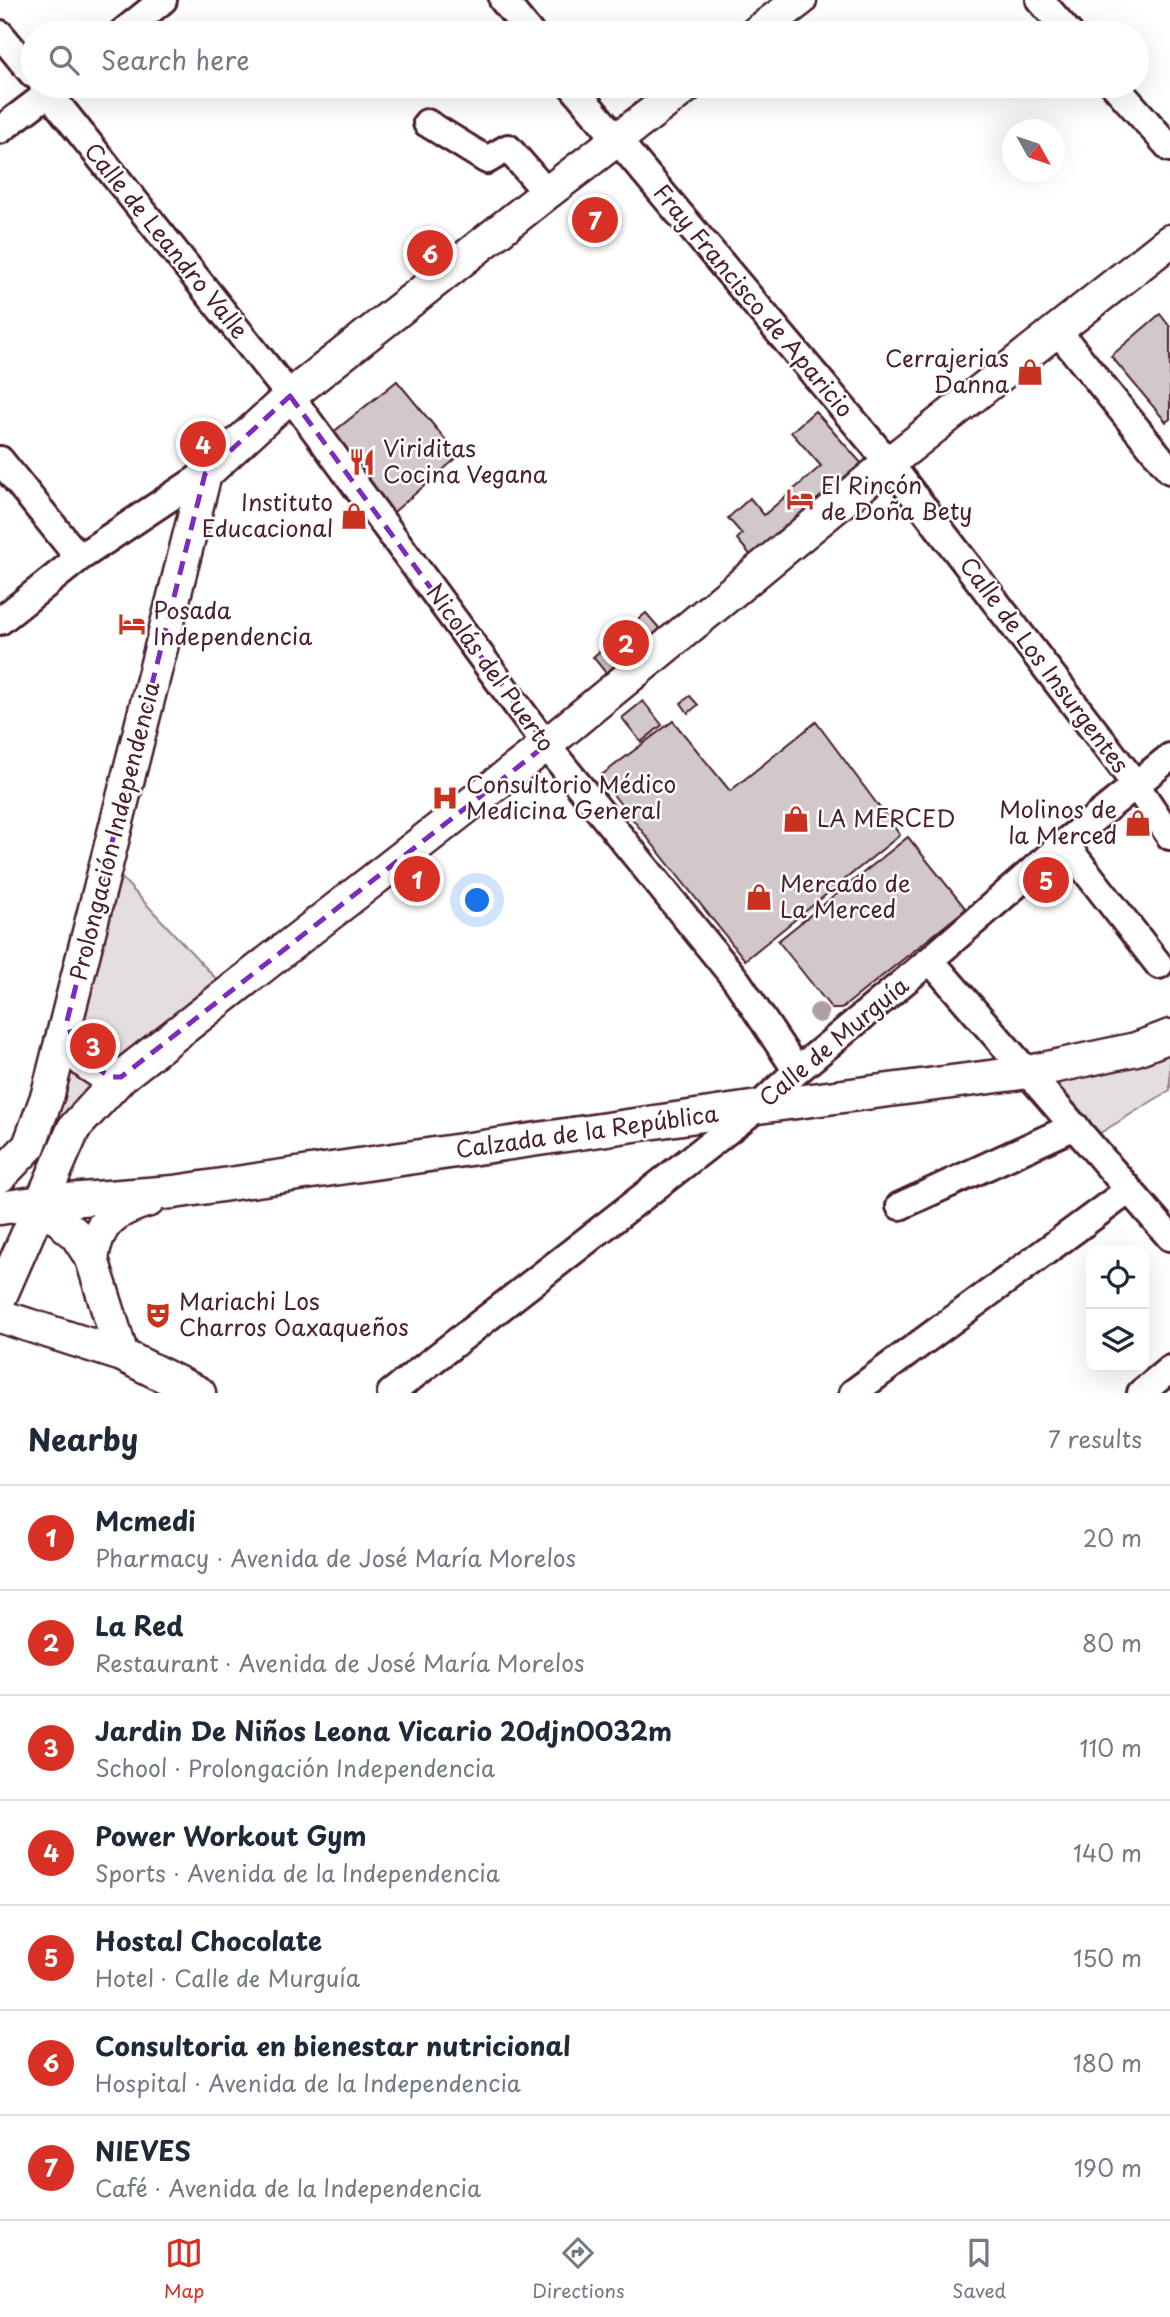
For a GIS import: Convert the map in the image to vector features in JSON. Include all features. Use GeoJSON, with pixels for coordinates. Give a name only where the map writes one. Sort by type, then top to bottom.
{"type":"FeatureCollection","features":[{"type":"Feature","properties":{"kind":"main road"},"geometry":{"type":"LineString","coordinates":[[772,21],[800,0]]}},
{"type":"Feature","properties":{"kind":"main road"},"geometry":{"type":"LineString","coordinates":[[205,474],[290,396],[547,192],[671,98]]}},
{"type":"Feature","properties":{"kind":"main road"},"geometry":{"type":"LineString","coordinates":[[0,1297],[74,1128],[121,1077],[546,745],[889,463],[1170,241]]}},
{"type":"Feature","properties":{"kind":"main road","name":"Prolongación Independencia"},"geometry":{"type":"LineString","coordinates":[[0,1176],[29,1146],[48,1094],[205,474]]}},
{"type":"Feature","properties":{"kind":"main road"},"geometry":{"type":"LineString","coordinates":[[67,1021],[69,1039],[77,1054],[110,1077],[121,1077]]}},
{"type":"Feature","properties":{"kind":"main road","name":"Calzada de la República"},"geometry":{"type":"LineString","coordinates":[[0,1208],[41,1202],[174,1192],[758,1107],[1029,1072],[1136,1049],[1170,1036]]}},
{"type":"Feature","properties":{"kind":"main road"},"geometry":{"type":"LineString","coordinates":[[92,1259],[99,1230],[114,1215],[135,1204],[174,1192]]}},
{"type":"Feature","properties":{"kind":"main road"},"geometry":{"type":"LineString","coordinates":[[41,1202],[78,1236],[92,1259],[122,1355]]}},
{"type":"Feature","properties":{"kind":"main road"},"geometry":{"type":"LineString","coordinates":[[0,1316],[122,1355],[199,1393]]}},
{"type":"Feature","properties":{"kind":"street"},"geometry":{"type":"LineString","coordinates":[[137,21],[163,0]]}},
{"type":"Feature","properties":{"kind":"street"},"geometry":{"type":"LineString","coordinates":[[503,0],[520,21]]}},
{"type":"Feature","properties":{"kind":"street"},"geometry":{"type":"LineString","coordinates":[[1040,0],[1058,21]]}},
{"type":"Feature","properties":{"kind":"street","name":"Calle de Leandro Valle"},"geometry":{"type":"LineString","coordinates":[[0,34],[21,57]]}},
{"type":"Feature","properties":{"kind":"street"},"geometry":{"type":"LineString","coordinates":[[0,130],[33,98]]}},
{"type":"Feature","properties":{"kind":"street","name":"Calle de Leandro Valle"},"geometry":{"type":"LineString","coordinates":[[56,98],[290,396]]}},
{"type":"Feature","properties":{"kind":"street","name":"Fray Francisco de Aparicio"},"geometry":{"type":"LineString","coordinates":[[582,98],[889,463]]}},
{"type":"Feature","properties":{"kind":"street"},"geometry":{"type":"LineString","coordinates":[[1126,98],[1170,148]]}},
{"type":"Feature","properties":{"kind":"street"},"geometry":{"type":"LineString","coordinates":[[427,123],[487,160],[508,148],[547,192]]}},
{"type":"Feature","properties":{"kind":"street"},"geometry":{"type":"LineString","coordinates":[[1056,329],[1170,470]]}},
{"type":"Feature","properties":{"kind":"street","name":"Nicolás del Puerto"},"geometry":{"type":"LineString","coordinates":[[290,396],[546,745],[737,981],[797,1071]]}},
{"type":"Feature","properties":{"kind":"street"},"geometry":{"type":"LineString","coordinates":[[0,460],[79,558]]}},
{"type":"Feature","properties":{"kind":"street","name":"Calle de Los Insurgentes"},"geometry":{"type":"LineString","coordinates":[[889,463],[1136,785],[1170,836]]}},
{"type":"Feature","properties":{"kind":"street"},"geometry":{"type":"LineString","coordinates":[[0,621],[79,558],[205,474]]}},
{"type":"Feature","properties":{"kind":"street","name":"Calle de Murguía"},"geometry":{"type":"LineString","coordinates":[[390,1393],[758,1107],[1064,843],[1170,757]]}},
{"type":"Feature","properties":{"kind":"street"},"geometry":{"type":"LineString","coordinates":[[1064,843],[1159,965]]}},
{"type":"Feature","properties":{"kind":"street"},"geometry":{"type":"LineString","coordinates":[[930,960],[1170,1237]]}},
{"type":"Feature","properties":{"kind":"street"},"geometry":{"type":"LineString","coordinates":[[900,1206],[1075,1126]]}},
{"type":"Feature","properties":{"kind":"street"},"geometry":{"type":"LineString","coordinates":[[853,1393],[1129,1191]]}},
{"type":"Feature","properties":{"kind":"street"},"geometry":{"type":"LineString","coordinates":[[1141,1393],[1170,1369]]}},
{"type":"Feature","properties":{"kind":"highlighted area"},"geometry":{"type":"Polygon","coordinates":[[[290,396],[546,745],[121,1077],[110,1077],[77,1054],[67,1021],[205,474],[290,396]]]}},
{"type":"Feature","properties":{"kind":"shaded area"},"geometry":{"type":"Polygon","coordinates":[[[119,875],[221,984],[70,1119],[49,1142],[52,1115],[119,875]]]}},
{"type":"Feature","properties":{"kind":"shaded area"},"geometry":{"type":"Polygon","coordinates":[[[1170,1054],[1170,1090],[1097,1135],[1050,1082],[1170,1054]]]}},
{"type":"Feature","properties":{"kind":"building"},"geometry":{"type":"Polygon","coordinates":[[[1160,314],[1170,327],[1170,419],[1166,422],[1111,356],[1160,314]]]}},
{"type":"Feature","properties":{"kind":"building"},"geometry":{"type":"Polygon","coordinates":[[[397,381],[459,456],[388,517],[326,438],[397,381]]]}},
{"type":"Feature","properties":{"kind":"building"},"geometry":{"type":"Polygon","coordinates":[[[815,411],[862,464],[753,558],[737,539],[742,534],[728,518],[750,498],[764,515],[821,466],[791,432],[815,411]]]}},
{"type":"Feature","properties":{"kind":"building"},"geometry":{"type":"Polygon","coordinates":[[[646,613],[660,629],[606,673],[593,657],[646,613]]]}},
{"type":"Feature","properties":{"kind":"building"},"geometry":{"type":"Polygon","coordinates":[[[690,696],[698,705],[688,713],[681,703],[690,696]]]}},
{"type":"Feature","properties":{"kind":"building"},"geometry":{"type":"Polygon","coordinates":[[[643,701],[662,725],[641,742],[622,718],[643,701]]]}},
{"type":"Feature","properties":{"kind":"building","name":"Mercado de La Merced"},"geometry":{"type":"Polygon","coordinates":[[[673,721],[730,791],[816,722],[900,835],[745,960],[599,777],[673,721]]]}},
{"type":"Feature","properties":{"kind":"building","name":"Molinos de la Merced"},"geometry":{"type":"Polygon","coordinates":[[[1140,809],[1152,827],[1138,837],[1124,819],[1140,809]]]}},
{"type":"Feature","properties":{"kind":"building"},"geometry":{"type":"Polygon","coordinates":[[[908,837],[966,909],[841,1009],[832,1009],[778,941],[908,837]]]}},
{"type":"Feature","properties":{"kind":"place","name":"NIEVES"},"geometry":{"type":"Point","coordinates":[595,220]}},
{"type":"Feature","properties":{"kind":"place","name":"Consultoria en bienestar nutricional"},"geometry":{"type":"Point","coordinates":[430,253]}},
{"type":"Feature","properties":{"kind":"place","name":"Cerrajerias Danna"},"geometry":{"type":"Point","coordinates":[1030,372]}},
{"type":"Feature","properties":{"kind":"place","name":"Power Workout Gym"},"geometry":{"type":"Point","coordinates":[203,444]}},
{"type":"Feature","properties":{"kind":"place","name":"Viriditas Cocina Vegana"},"geometry":{"type":"Point","coordinates":[362,462]}},
{"type":"Feature","properties":{"kind":"place","name":"El Rincón de Doña Bety"},"geometry":{"type":"Point","coordinates":[800,499]}},
{"type":"Feature","properties":{"kind":"place","name":"Instituto Educacional"},"geometry":{"type":"Point","coordinates":[354,516]}},
{"type":"Feature","properties":{"kind":"place","name":"Posada Independencia"},"geometry":{"type":"Point","coordinates":[132,624]}},
{"type":"Feature","properties":{"kind":"place","name":"La Red"},"geometry":{"type":"Point","coordinates":[626,643]}},
{"type":"Feature","properties":{"kind":"place","name":"Consultorio Médico Medicina General"},"geometry":{"type":"Point","coordinates":[445,798]}},
{"type":"Feature","properties":{"kind":"place","name":"LA MERCED"},"geometry":{"type":"Point","coordinates":[796,819]}},
{"type":"Feature","properties":{"kind":"place","name":"Molinos de la Merced"},"geometry":{"type":"Point","coordinates":[1138,823]}},
{"type":"Feature","properties":{"kind":"place","name":"Mcmedi"},"geometry":{"type":"Point","coordinates":[417,879]}},
{"type":"Feature","properties":{"kind":"place","name":"Hostal Chocolate"},"geometry":{"type":"Point","coordinates":[1046,880]}},
{"type":"Feature","properties":{"kind":"place","name":"Mercado de La Merced"},"geometry":{"type":"Point","coordinates":[759,897]}},
{"type":"Feature","properties":{"kind":"place","name":"Jardin De Niños Leona Vicario 20djn0032m"},"geometry":{"type":"Point","coordinates":[93,1046]}},
{"type":"Feature","properties":{"kind":"place","name":"Mariachi Los Charros Oaxaqueños"},"geometry":{"type":"Point","coordinates":[158,1315]}}]}
